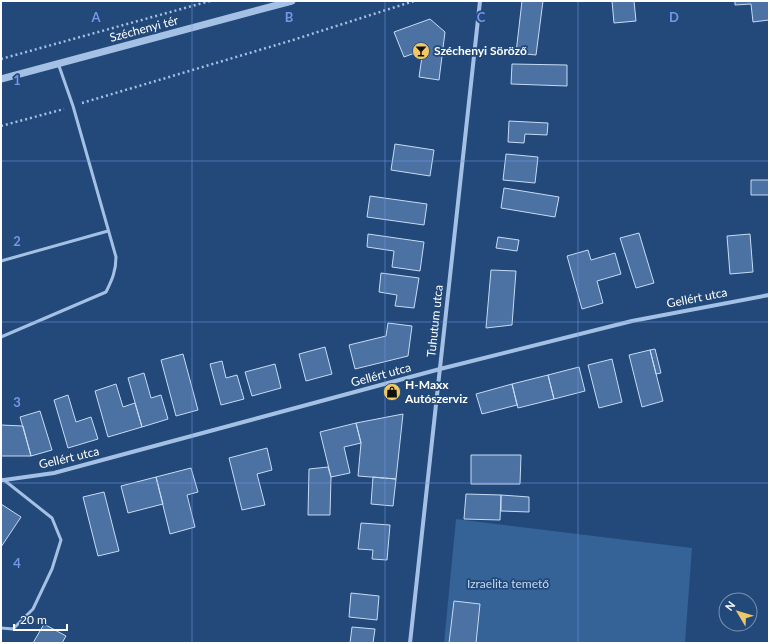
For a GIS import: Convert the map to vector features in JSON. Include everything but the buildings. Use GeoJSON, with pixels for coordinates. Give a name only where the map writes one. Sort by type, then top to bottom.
{"type":"FeatureCollection","features":[{"type":"Feature","properties":{"kind":"street","name":"Széchenyi tér"},"geometry":{"type":"LineString","coordinates":[[1,79],[271,4],[292,1]]}},
{"type":"Feature","properties":{"kind":"street","name":"Tuhutum utca"},"geometry":{"type":"LineString","coordinates":[[410,643],[480,1]]}},
{"type":"Feature","properties":{"kind":"street","name":"Gellért utca"},"geometry":{"type":"LineString","coordinates":[[2,480],[54,474],[440,369],[632,321],[769,294]]}},
{"type":"Feature","properties":{"kind":"lane"},"geometry":{"type":"LineString","coordinates":[[1,337],[106,292],[113,279],[116,268],[116,257],[73,106],[58,63]]}},
{"type":"Feature","properties":{"kind":"lane"},"geometry":{"type":"LineString","coordinates":[[1,261],[108,231]]}},
{"type":"Feature","properties":{"kind":"lane"},"geometry":{"type":"LineString","coordinates":[[1,628],[13,629],[32,609],[52,569],[61,540],[52,518],[2,480]]}},
{"type":"Feature","properties":{"kind":"path"},"geometry":{"type":"LineString","coordinates":[[1,59],[210,1]]}},
{"type":"Feature","properties":{"kind":"path"},"geometry":{"type":"LineString","coordinates":[[1,126],[293,40],[414,1]]}},
{"type":"Feature","properties":{"kind":"green space","name":"Izraelita temető"},"geometry":{"type":"Polygon","coordinates":[[[456,519],[692,548],[685,643],[444,643],[456,519]]]}},
{"type":"Feature","properties":{"kind":"place","name":"Széchenyi Söröző"},"geometry":{"type":"Point","coordinates":[421,51]}},
{"type":"Feature","properties":{"kind":"place","name":"H-Maxx Autószerviz"},"geometry":{"type":"Point","coordinates":[392,392]}}]}
